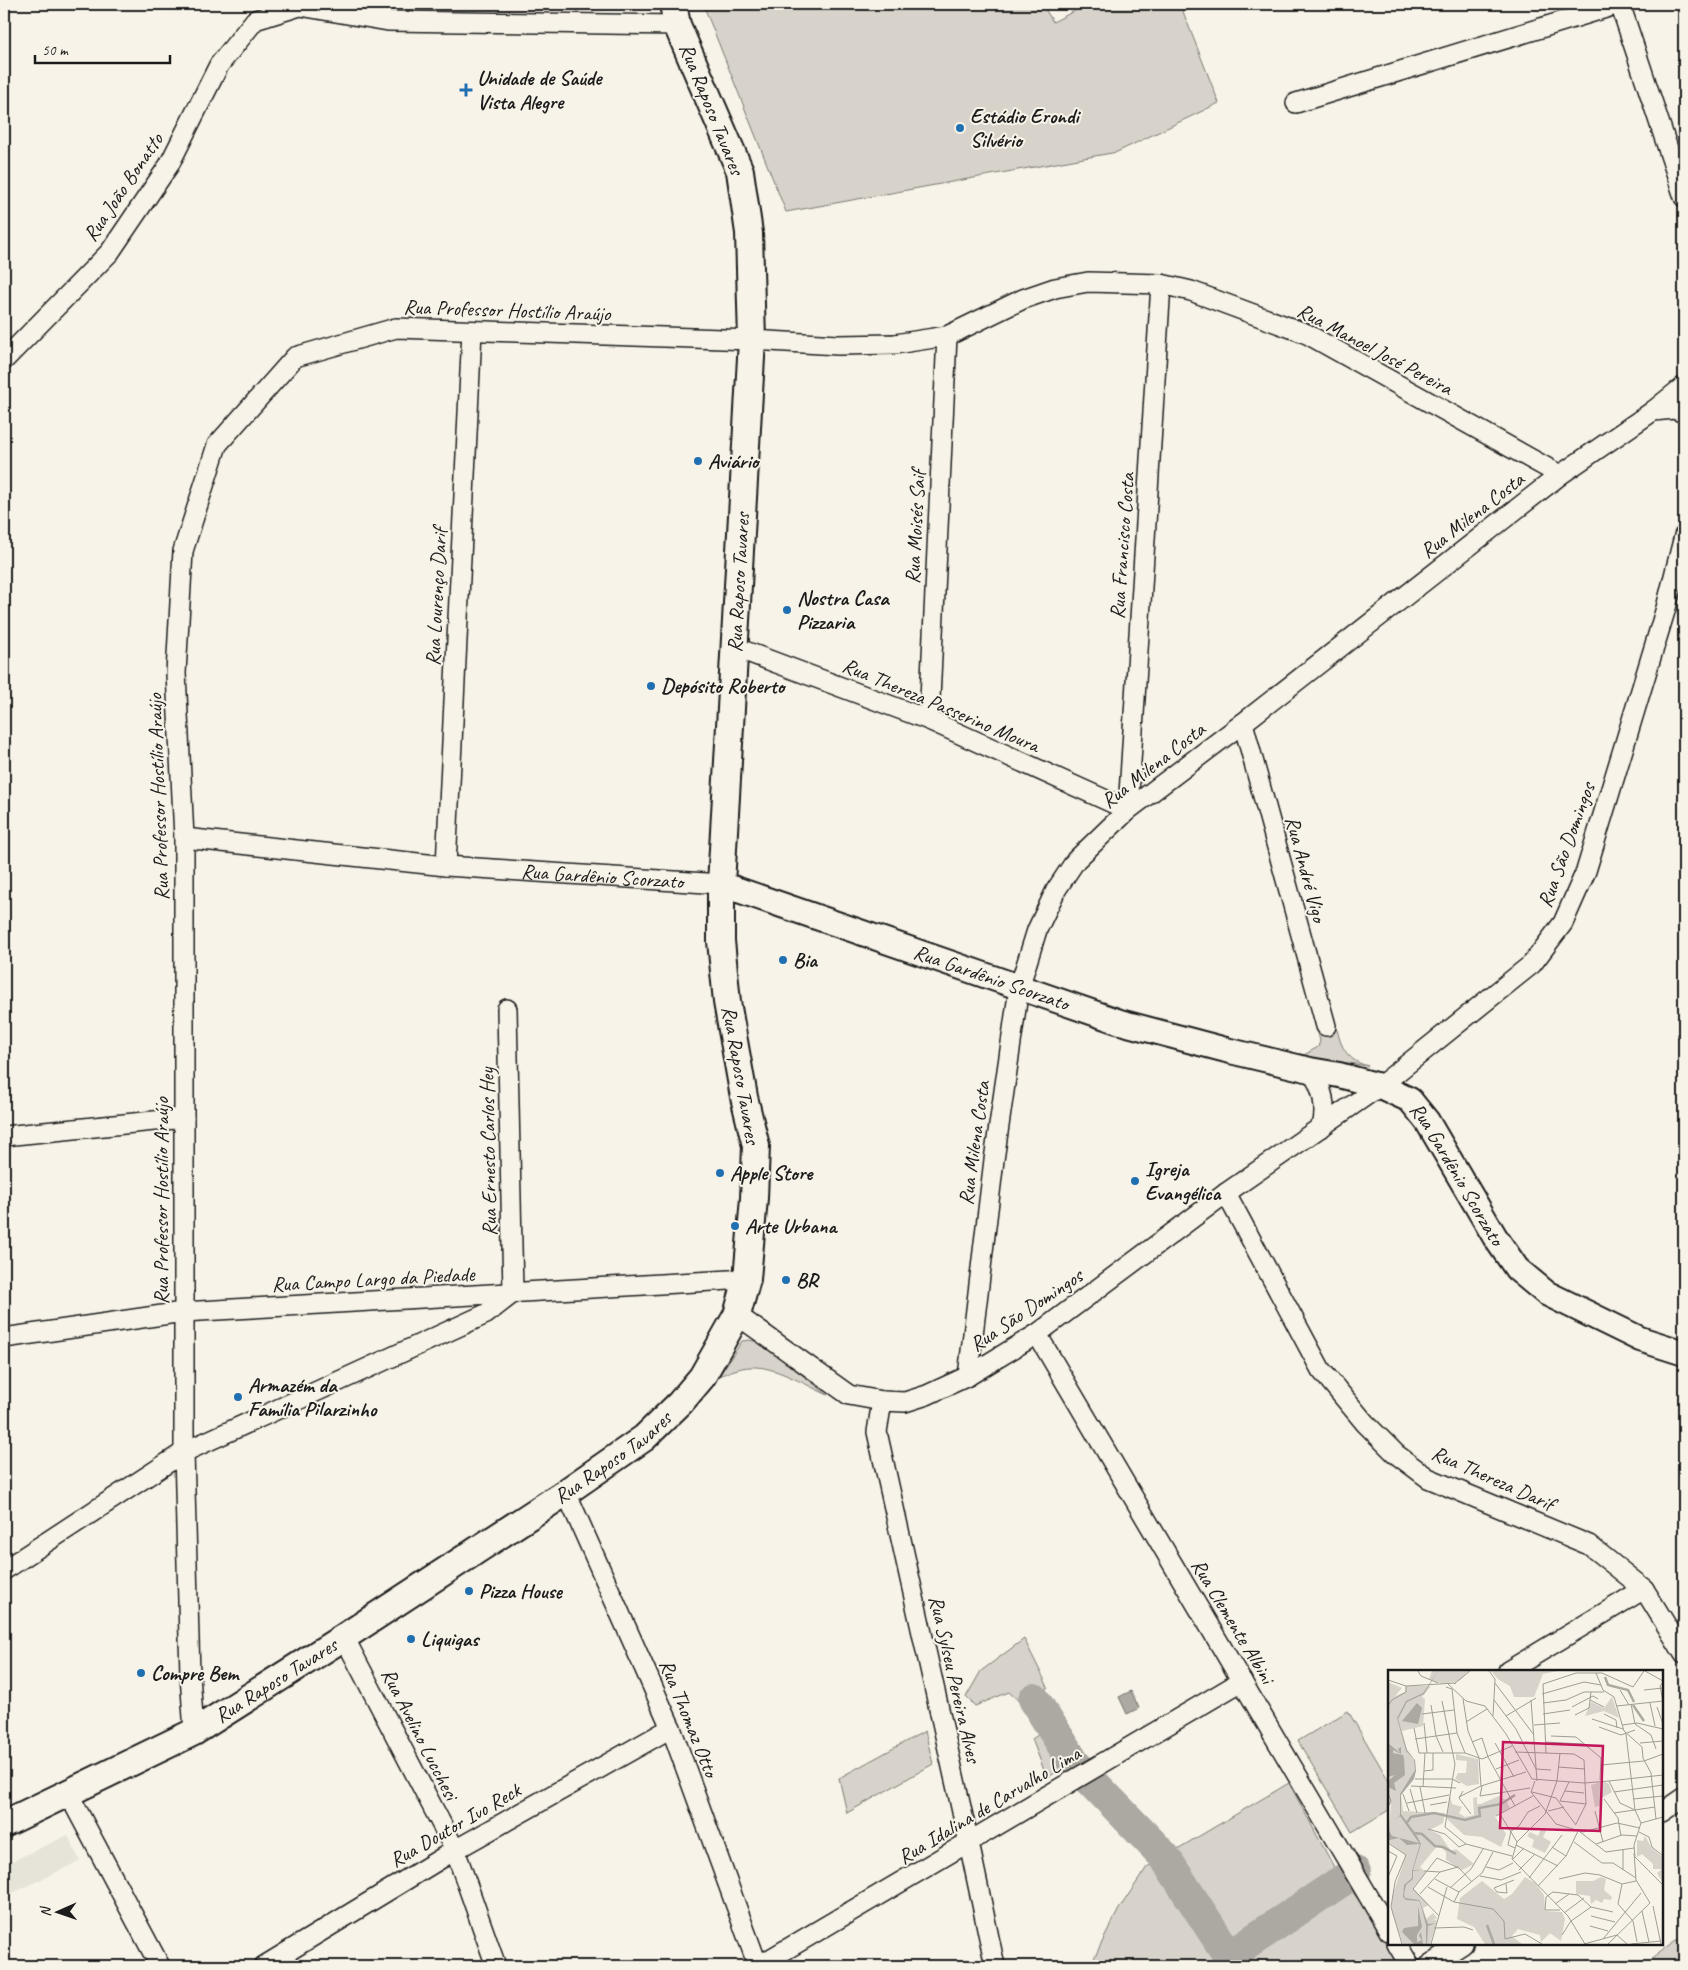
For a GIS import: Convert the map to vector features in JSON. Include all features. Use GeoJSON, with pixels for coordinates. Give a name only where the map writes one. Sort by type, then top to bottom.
{"type":"FeatureCollection","features":[{"type":"Feature","properties":{"kind":"main road","name":"Rua Raposo Tavares"},"geometry":{"type":"LineString","coordinates":[[4,1824],[194,1732],[566,1492],[644,1438],[680,1403],[702,1377],[737,1316],[747,1279],[754,1198],[756,1146],[744,1097],[727,1002],[721,941],[721,884],[752,340],[749,233],[740,171],[675,14]]}},
{"type":"Feature","properties":{"kind":"street"},"geometry":{"type":"LineString","coordinates":[[1296,103],[1619,4],[1684,198]]}},
{"type":"Feature","properties":{"kind":"street","name":"Rua João Bonatto"},"geometry":{"type":"LineString","coordinates":[[4,360],[110,252],[169,165],[219,65],[255,20],[300,6],[387,12]]}},
{"type":"Feature","properties":{"kind":"street"},"geometry":{"type":"LineString","coordinates":[[387,12],[675,14]]}},
{"type":"Feature","properties":{"kind":"street","name":"Rua Manoel José Pereira"},"geometry":{"type":"LineString","coordinates":[[752,340],[838,344],[896,344],[946,336],[1023,299],[1055,288],[1088,282],[1161,284],[1191,291],[1307,334],[1560,476]]}},
{"type":"Feature","properties":{"kind":"street","name":"Rua Francisco Costa"},"geometry":{"type":"LineString","coordinates":[[1128,810],[1161,284]]}},
{"type":"Feature","properties":{"kind":"street","name":"Rua Professor Hostílio Araújo"},"geometry":{"type":"LineString","coordinates":[[194,1732],[190,1665],[184,1452],[184,838],[176,673],[184,551],[217,444],[295,357],[396,328],[752,340]]}},
{"type":"Feature","properties":{"kind":"street","name":"Rua Lourenço Darif"},"geometry":{"type":"LineString","coordinates":[[446,866],[472,331]]}},
{"type":"Feature","properties":{"kind":"street","name":"Rua Moisés Saif"},"geometry":{"type":"LineString","coordinates":[[929,720],[946,336]]}},
{"type":"Feature","properties":{"kind":"street","name":"Rua Milena Costa"},"geometry":{"type":"LineString","coordinates":[[968,1376],[994,1160],[1019,988],[1037,930],[1056,890],[1076,860],[1128,810],[1243,723],[1560,476],[1684,386]]}},
{"type":"Feature","properties":{"kind":"street"},"geometry":{"type":"LineString","coordinates":[[1653,410],[1674,409],[1684,413]]}},
{"type":"Feature","properties":{"kind":"street","name":"Rua São Domingos"},"geometry":{"type":"LineString","coordinates":[[737,1316],[849,1395],[882,1401],[905,1402],[968,1376],[1037,1334],[1226,1193],[1380,1086],[1532,964],[1563,923],[1586,871],[1677,590],[1684,536]]}},
{"type":"Feature","properties":{"kind":"street","name":"Rua Thereza Passerino Moura"},"geometry":{"type":"LineString","coordinates":[[734,647],[929,720],[1128,810]]}},
{"type":"Feature","properties":{"kind":"street","name":"Rua André Vigo"},"geometry":{"type":"LineString","coordinates":[[1243,723],[1326,1026]]}},
{"type":"Feature","properties":{"kind":"street","name":"Rua Gardênio Scorzato"},"geometry":{"type":"LineString","coordinates":[[184,838],[446,866],[721,884],[1120,1022],[1310,1070],[1339,1074],[1380,1086],[1410,1100],[1427,1121],[1495,1238],[1517,1269],[1546,1293],[1640,1338],[1684,1353]]}},
{"type":"Feature","properties":{"kind":"street","name":"Rua Ernesto Carlos Hey"},"geometry":{"type":"LineString","coordinates":[[507,1009],[513,1293]]}},
{"type":"Feature","properties":{"kind":"street"},"geometry":{"type":"LineString","coordinates":[[1310,1070],[1318,1080],[1323,1095],[1325,1114],[1322,1127]]}},
{"type":"Feature","properties":{"kind":"street"},"geometry":{"type":"LineString","coordinates":[[4,1136],[184,1118]]}},
{"type":"Feature","properties":{"kind":"street","name":"Rua Thereza Darif"},"geometry":{"type":"LineString","coordinates":[[1226,1193],[1321,1370],[1366,1423],[1396,1454],[1428,1478],[1589,1545],[1644,1589],[1684,1654]]}},
{"type":"Feature","properties":{"kind":"street","name":"Rua Campo Largo da Piedade"},"geometry":{"type":"LineString","coordinates":[[4,1338],[183,1312],[747,1279]]}},
{"type":"Feature","properties":{"kind":"street"},"geometry":{"type":"LineString","coordinates":[[4,1570],[184,1452],[486,1314],[513,1293]]}},
{"type":"Feature","properties":{"kind":"street","name":"Rua Clemente Albini"},"geometry":{"type":"LineString","coordinates":[[1037,1334],[1388,1929]]}},
{"type":"Feature","properties":{"kind":"street","name":"Rua Sylseu Pereira Alves"},"geometry":{"type":"LineString","coordinates":[[882,1401],[877,1432],[969,1843],[994,1966]]}},
{"type":"Feature","properties":{"kind":"street","name":"Rua Thomaz Otto"},"geometry":{"type":"LineString","coordinates":[[566,1492],[671,1728],[758,1966]]}},
{"type":"Feature","properties":{"kind":"street"},"geometry":{"type":"LineString","coordinates":[[1510,1670],[1644,1589]]}},
{"type":"Feature","properties":{"kind":"street","name":"Rua Avelino Lucchesi"},"geometry":{"type":"LineString","coordinates":[[344,1637],[455,1850],[496,1966]]}},
{"type":"Feature","properties":{"kind":"street","name":"Rua Idalina de Carvalho Lima"},"geometry":{"type":"LineString","coordinates":[[758,1966],[1242,1681]]}},
{"type":"Feature","properties":{"kind":"street","name":"Rua Doutor Ivo Reck"},"geometry":{"type":"LineString","coordinates":[[264,1966],[455,1850],[671,1728]]}},
{"type":"Feature","properties":{"kind":"street"},"geometry":{"type":"LineString","coordinates":[[68,1793],[160,1966]]}},
{"type":"Feature","properties":{"kind":"street"},"geometry":{"type":"LineString","coordinates":[[1663,1811],[1684,1797]]}},
{"type":"Feature","properties":{"kind":"street"},"geometry":{"type":"LineString","coordinates":[[1398,1945],[1410,1966]]}},
{"type":"Feature","properties":{"kind":"street"},"geometry":{"type":"LineString","coordinates":[[1429,1966],[1461,1945]]}},
{"type":"Feature","properties":{"kind":"shaded area","name":"Estádio Erondi Silvério"},"geometry":{"type":"Polygon","coordinates":[[[703,4],[1042,4],[1053,22],[1088,4],[1180,4],[1219,103],[1117,152],[786,212],[703,4]]]}},
{"type":"Feature","properties":{"kind":"shaded area"},"geometry":{"type":"Polygon","coordinates":[[[1337,1029],[1346,1053],[1355,1061],[1368,1066],[1296,1055],[1304,1055],[1318,1047],[1320,1041],[1318,1033],[1337,1029]]]}},
{"type":"Feature","properties":{"kind":"shaded area"},"geometry":{"type":"Polygon","coordinates":[[[750,1340],[761,1343],[828,1395],[802,1382],[765,1368],[746,1367],[719,1376],[742,1341],[750,1340]]]}},
{"type":"Feature","properties":{"kind":"shaded area"},"geometry":{"type":"Polygon","coordinates":[[[1024,1639],[1048,1687],[1025,1707],[1009,1692],[975,1706],[966,1697],[981,1671],[1024,1639]]]}},
{"type":"Feature","properties":{"kind":"shaded area"},"geometry":{"type":"Polygon","coordinates":[[[1131,1691],[1139,1708],[1127,1714],[1119,1697],[1131,1691]]]}},
{"type":"Feature","properties":{"kind":"shaded area"},"geometry":{"type":"Polygon","coordinates":[[[1348,1711],[1388,1779],[1388,1811],[1352,1832],[1298,1741],[1348,1711]]]}},
{"type":"Feature","properties":{"kind":"shaded area"},"geometry":{"type":"Polygon","coordinates":[[[1064,1717],[1086,1753],[1047,1778],[1032,1739],[1064,1717]]]}},
{"type":"Feature","properties":{"kind":"shaded area"},"geometry":{"type":"Polygon","coordinates":[[[925,1731],[933,1764],[847,1813],[839,1778],[925,1731]]]}},
{"type":"Feature","properties":{"kind":"shaded area"},"geometry":{"type":"Polygon","coordinates":[[[1289,1783],[1335,1869],[1384,1933],[1388,1945],[1391,1945],[1402,1966],[1090,1966],[1119,1909],[1147,1867],[1289,1783]]]}},
{"type":"Feature","properties":{"kind":"shaded area"},"geometry":{"type":"Polygon","coordinates":[[[68,1835],[80,1861],[4,1897],[4,1865],[68,1835]]]}},
{"type":"Feature","properties":{"kind":"shaded area"},"geometry":{"type":"Polygon","coordinates":[[[1684,1935],[1684,1966],[1642,1966],[1684,1935]]]}},
{"type":"Feature","properties":{"kind":"waterway"},"geometry":{"type":"LineString","coordinates":[[1034,1699],[1073,1762],[1164,1856],[1229,1956],[1232,1966]]}},
{"type":"Feature","properties":{"kind":"waterway"},"geometry":{"type":"LineString","coordinates":[[1229,1956],[1355,1872]]}},
{"type":"Feature","properties":{"kind":"place","name":"Unidade de Saúde Vista Alegre"},"geometry":{"type":"Point","coordinates":[466,90]}},
{"type":"Feature","properties":{"kind":"place","name":"Estádio Erondi Silvério"},"geometry":{"type":"Point","coordinates":[960,128]}},
{"type":"Feature","properties":{"kind":"place","name":"Aviário"},"geometry":{"type":"Point","coordinates":[698,461]}},
{"type":"Feature","properties":{"kind":"place","name":"Nostra Casa Pizzaria"},"geometry":{"type":"Point","coordinates":[787,610]}},
{"type":"Feature","properties":{"kind":"place","name":"Depósito Roberto"},"geometry":{"type":"Point","coordinates":[651,686]}},
{"type":"Feature","properties":{"kind":"place","name":"Bia"},"geometry":{"type":"Point","coordinates":[783,960]}},
{"type":"Feature","properties":{"kind":"place","name":"Apple Store"},"geometry":{"type":"Point","coordinates":[720,1173]}},
{"type":"Feature","properties":{"kind":"place","name":"Igreja Evangélica"},"geometry":{"type":"Point","coordinates":[1135,1181]}},
{"type":"Feature","properties":{"kind":"place","name":"Arte Urbana"},"geometry":{"type":"Point","coordinates":[735,1226]}},
{"type":"Feature","properties":{"kind":"place","name":"BR"},"geometry":{"type":"Point","coordinates":[786,1280]}},
{"type":"Feature","properties":{"kind":"place","name":"Armazém da Família Pilarzinho"},"geometry":{"type":"Point","coordinates":[238,1397]}},
{"type":"Feature","properties":{"kind":"place","name":"Pizza House"},"geometry":{"type":"Point","coordinates":[469,1591]}},
{"type":"Feature","properties":{"kind":"place","name":"Liquigas"},"geometry":{"type":"Point","coordinates":[411,1639]}},
{"type":"Feature","properties":{"kind":"place","name":"Compre Bem"},"geometry":{"type":"Point","coordinates":[141,1673]}}]}
